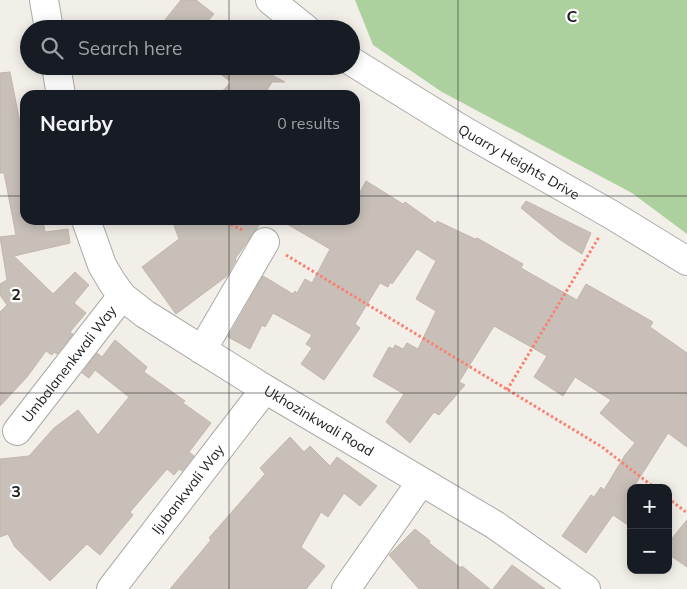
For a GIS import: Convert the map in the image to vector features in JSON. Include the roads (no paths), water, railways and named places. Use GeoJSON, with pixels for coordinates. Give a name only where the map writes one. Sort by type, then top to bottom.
{"type":"FeatureCollection","features":[{"type":"Feature","properties":{"kind":"street"},"geometry":{"type":"LineString","coordinates":[[44,0],[47,20]]}},
{"type":"Feature","properties":{"kind":"street"},"geometry":{"type":"LineString","coordinates":[[270,0],[295,20]]}},
{"type":"Feature","properties":{"kind":"street","name":"Quarry Heights Drive"},"geometry":{"type":"LineString","coordinates":[[360,67],[461,129],[612,215],[687,262]]}},
{"type":"Feature","properties":{"kind":"street"},"geometry":{"type":"LineString","coordinates":[[58,75],[60,90]]}},
{"type":"Feature","properties":{"kind":"street","name":"Ukhozinkwali Road"},"geometry":{"type":"LineString","coordinates":[[88,225],[102,265],[122,296],[146,314],[265,389],[495,525],[579,587]]}},
{"type":"Feature","properties":{"kind":"street"},"geometry":{"type":"LineString","coordinates":[[202,350],[265,242]]}},
{"type":"Feature","properties":{"kind":"street","name":"Umbalanenkwali Way"},"geometry":{"type":"LineString","coordinates":[[17,431],[122,296]]}},
{"type":"Feature","properties":{"kind":"street","name":"Ijubankwali Way"},"geometry":{"type":"LineString","coordinates":[[111,589],[265,389]]}},
{"type":"Feature","properties":{"kind":"street"},"geometry":{"type":"LineString","coordinates":[[346,589],[422,482]]}}]}
